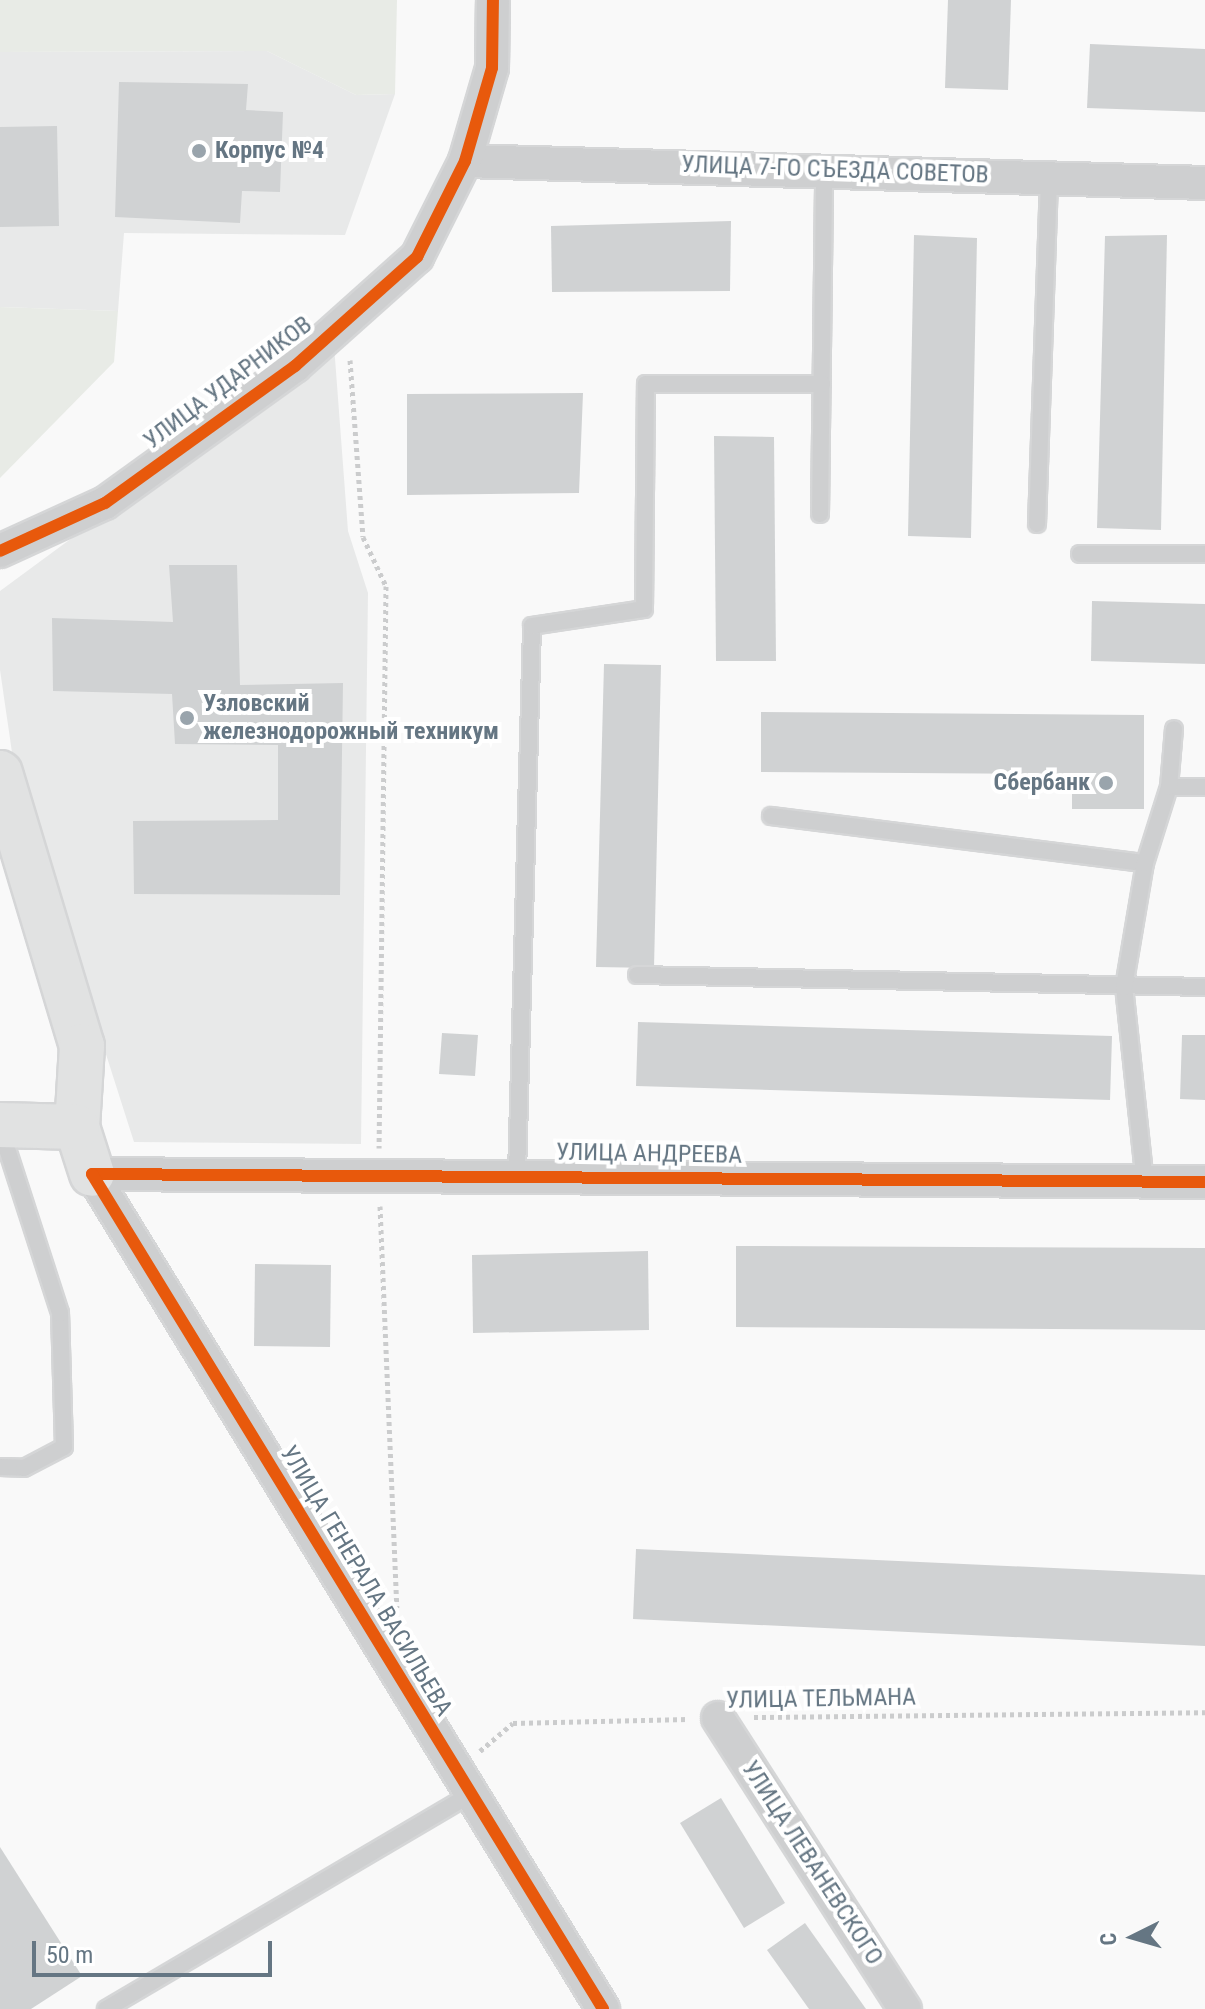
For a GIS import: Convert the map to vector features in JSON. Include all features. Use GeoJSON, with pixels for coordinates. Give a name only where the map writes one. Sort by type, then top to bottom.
{"type":"FeatureCollection","features":[{"type":"Feature","properties":{"kind":"main road","name":"УЛИЦА ГЕНЕРАЛА ВАСИЛЬЕВА"},"geometry":{"type":"LineString","coordinates":[[0,773],[82,1046],[77,1127],[92,1174]]}},
{"type":"Feature","properties":{"kind":"main road"},"geometry":{"type":"LineString","coordinates":[[0,1126],[77,1127]]}},
{"type":"Feature","properties":{"kind":"street","name":"УЛИЦА УДАРНИКОВ"},"geometry":{"type":"LineString","coordinates":[[0,551],[105,503],[295,366],[417,257],[465,161],[492,68],[493,0]]}},
{"type":"Feature","properties":{"kind":"street","name":"УЛИЦА 7-ГО СЪЕЗДА СОВЕТОВ"},"geometry":{"type":"LineString","coordinates":[[465,161],[824,168],[1205,183]]}},
{"type":"Feature","properties":{"kind":"street","name":"УЛИЦА АНДРЕЕВА"},"geometry":{"type":"LineString","coordinates":[[92,1174],[517,1174],[1205,1182]]}},
{"type":"Feature","properties":{"kind":"street","name":"УЛИЦА ГЕНЕРАЛА ВАСИЛЬЕВА"},"geometry":{"type":"LineString","coordinates":[[92,1174],[462,1784],[603,2009]]}},
{"type":"Feature","properties":{"kind":"street","name":"УЛИЦА ЛЕВАНЕВСКОГО"},"geometry":{"type":"LineString","coordinates":[[718,1718],[905,2009]]}},
{"type":"Feature","properties":{"kind":"lane"},"geometry":{"type":"LineString","coordinates":[[820,514],[824,168]]}},
{"type":"Feature","properties":{"kind":"lane"},"geometry":{"type":"LineString","coordinates":[[1037,524],[1049,177]]}},
{"type":"Feature","properties":{"kind":"lane"},"geometry":{"type":"LineString","coordinates":[[517,1174],[532,626],[644,609],[646,384],[822,384]]}},
{"type":"Feature","properties":{"kind":"lane"},"geometry":{"type":"LineString","coordinates":[[1080,554],[1205,554]]}},
{"type":"Feature","properties":{"kind":"lane"},"geometry":{"type":"LineString","coordinates":[[1145,1183],[1124,987],[1145,863],[1169,787],[1174,729]]}},
{"type":"Feature","properties":{"kind":"lane"},"geometry":{"type":"LineString","coordinates":[[1169,787],[1205,787]]}},
{"type":"Feature","properties":{"kind":"lane"},"geometry":{"type":"LineString","coordinates":[[771,816],[1145,863]]}},
{"type":"Feature","properties":{"kind":"lane"},"geometry":{"type":"LineString","coordinates":[[637,975],[1205,987]]}},
{"type":"Feature","properties":{"kind":"lane"},"geometry":{"type":"LineString","coordinates":[[0,1126],[60,1313],[64,1447],[24,1468],[0,1467]]}},
{"type":"Feature","properties":{"kind":"lane"},"geometry":{"type":"LineString","coordinates":[[106,2009],[462,1784]]}},
{"type":"Feature","properties":{"kind":"path"},"geometry":{"type":"LineString","coordinates":[[350,356],[363,537],[386,586],[378,1176],[397,1614]]}},
{"type":"Feature","properties":{"kind":"shaded area"},"geometry":{"type":"Polygon","coordinates":[[[0,0],[397,0],[395,94],[356,95],[267,51],[0,52],[0,0]]]}},
{"type":"Feature","properties":{"kind":"shaded area"},"geometry":{"type":"Polygon","coordinates":[[[267,51],[356,95],[395,94],[345,235],[124,233],[118,311],[0,307],[0,52],[267,51]]]}},
{"type":"Feature","properties":{"kind":"shaded area"},"geometry":{"type":"Polygon","coordinates":[[[0,307],[118,311],[114,362],[0,478],[0,307]]]}},
{"type":"Feature","properties":{"kind":"shaded area","name":"Узловский железнодорожный техникум"},"geometry":{"type":"Polygon","coordinates":[[[334,345],[348,531],[368,593],[361,1144],[134,1142],[14,766],[0,670],[0,591],[334,345]]]}},
{"type":"Feature","properties":{"kind":"building"},"geometry":{"type":"Polygon","coordinates":[[[948,0],[1011,0],[1008,90],[945,88],[948,0]]]}},
{"type":"Feature","properties":{"kind":"building"},"geometry":{"type":"Polygon","coordinates":[[[1090,44],[1205,49],[1205,112],[1087,108],[1090,44]]]}},
{"type":"Feature","properties":{"kind":"building","name":"Корпус №4"},"geometry":{"type":"Polygon","coordinates":[[[119,82],[248,84],[246,110],[283,112],[280,192],[242,191],[240,223],[115,217],[119,82]]]}},
{"type":"Feature","properties":{"kind":"building"},"geometry":{"type":"Polygon","coordinates":[[[57,126],[59,226],[0,227],[0,127],[57,126]]]}},
{"type":"Feature","properties":{"kind":"building"},"geometry":{"type":"Polygon","coordinates":[[[731,221],[730,291],[552,292],[551,226],[731,221]]]}},
{"type":"Feature","properties":{"kind":"building"},"geometry":{"type":"Polygon","coordinates":[[[914,235],[977,238],[971,538],[908,536],[914,235]]]}},
{"type":"Feature","properties":{"kind":"building"},"geometry":{"type":"Polygon","coordinates":[[[1167,235],[1161,530],[1097,528],[1105,236],[1167,235]]]}},
{"type":"Feature","properties":{"kind":"building"},"geometry":{"type":"Polygon","coordinates":[[[583,393],[579,493],[407,495],[407,394],[583,393]]]}},
{"type":"Feature","properties":{"kind":"building"},"geometry":{"type":"Polygon","coordinates":[[[714,436],[774,437],[776,661],[716,661],[714,436]]]}},
{"type":"Feature","properties":{"kind":"building"},"geometry":{"type":"Polygon","coordinates":[[[169,565],[237,565],[240,685],[343,683],[340,895],[134,894],[133,821],[278,820],[278,745],[175,744],[172,694],[53,691],[52,618],[173,622],[169,565]]]}},
{"type":"Feature","properties":{"kind":"building"},"geometry":{"type":"Polygon","coordinates":[[[1092,601],[1205,604],[1205,664],[1091,661],[1092,601]]]}},
{"type":"Feature","properties":{"kind":"building"},"geometry":{"type":"Polygon","coordinates":[[[604,664],[661,665],[654,968],[596,967],[604,664]]]}},
{"type":"Feature","properties":{"kind":"building"},"geometry":{"type":"Polygon","coordinates":[[[761,712],[1144,715],[1144,809],[1072,809],[1072,774],[761,772],[761,712]]]}},
{"type":"Feature","properties":{"kind":"building"},"geometry":{"type":"Polygon","coordinates":[[[638,1022],[1112,1036],[1110,1100],[636,1086],[638,1022]]]}},
{"type":"Feature","properties":{"kind":"building"},"geometry":{"type":"Polygon","coordinates":[[[442,1033],[478,1035],[475,1076],[439,1074],[442,1033]]]}},
{"type":"Feature","properties":{"kind":"building"},"geometry":{"type":"Polygon","coordinates":[[[1182,1035],[1205,1035],[1205,1100],[1180,1099],[1182,1035]]]}},
{"type":"Feature","properties":{"kind":"building"},"geometry":{"type":"Polygon","coordinates":[[[736,1246],[1205,1248],[1205,1330],[736,1327],[736,1246]]]}},
{"type":"Feature","properties":{"kind":"building"},"geometry":{"type":"Polygon","coordinates":[[[648,1251],[649,1330],[473,1333],[472,1255],[648,1251]]]}},
{"type":"Feature","properties":{"kind":"building"},"geometry":{"type":"Polygon","coordinates":[[[255,1264],[331,1265],[330,1347],[254,1346],[255,1264]]]}},
{"type":"Feature","properties":{"kind":"building"},"geometry":{"type":"Polygon","coordinates":[[[636,1549],[1205,1575],[1205,1646],[633,1619],[636,1549]]]}},
{"type":"Feature","properties":{"kind":"building"},"geometry":{"type":"Polygon","coordinates":[[[721,1798],[785,1903],[744,1928],[680,1823],[721,1798]]]}},
{"type":"Feature","properties":{"kind":"building"},"geometry":{"type":"Polygon","coordinates":[[[0,1847],[82,1976],[31,2009],[0,2009],[0,1847]]]}},
{"type":"Feature","properties":{"kind":"building"},"geometry":{"type":"Polygon","coordinates":[[[805,1923],[866,2009],[809,2009],[767,1950],[805,1923]]]}},
{"type":"Feature","properties":{"kind":"cycle path"},"geometry":{"type":"LineString","coordinates":[[0,551],[105,503],[295,366],[417,257],[465,161],[492,68],[493,0]]}},
{"type":"Feature","properties":{"kind":"cycle path"},"geometry":{"type":"LineString","coordinates":[[92,1174],[1205,1182]]}},
{"type":"Feature","properties":{"kind":"cycle path"},"geometry":{"type":"LineString","coordinates":[[92,1174],[603,2009]]}},
{"type":"Feature","properties":{"kind":"place","name":"Корпус №4"},"geometry":{"type":"Point","coordinates":[199,151]}},
{"type":"Feature","properties":{"kind":"place","name":"Узловский железнодорожный техникум"},"geometry":{"type":"Point","coordinates":[187,718]}},
{"type":"Feature","properties":{"kind":"place","name":"Сбербанк"},"geometry":{"type":"Point","coordinates":[1106,783]}}]}
